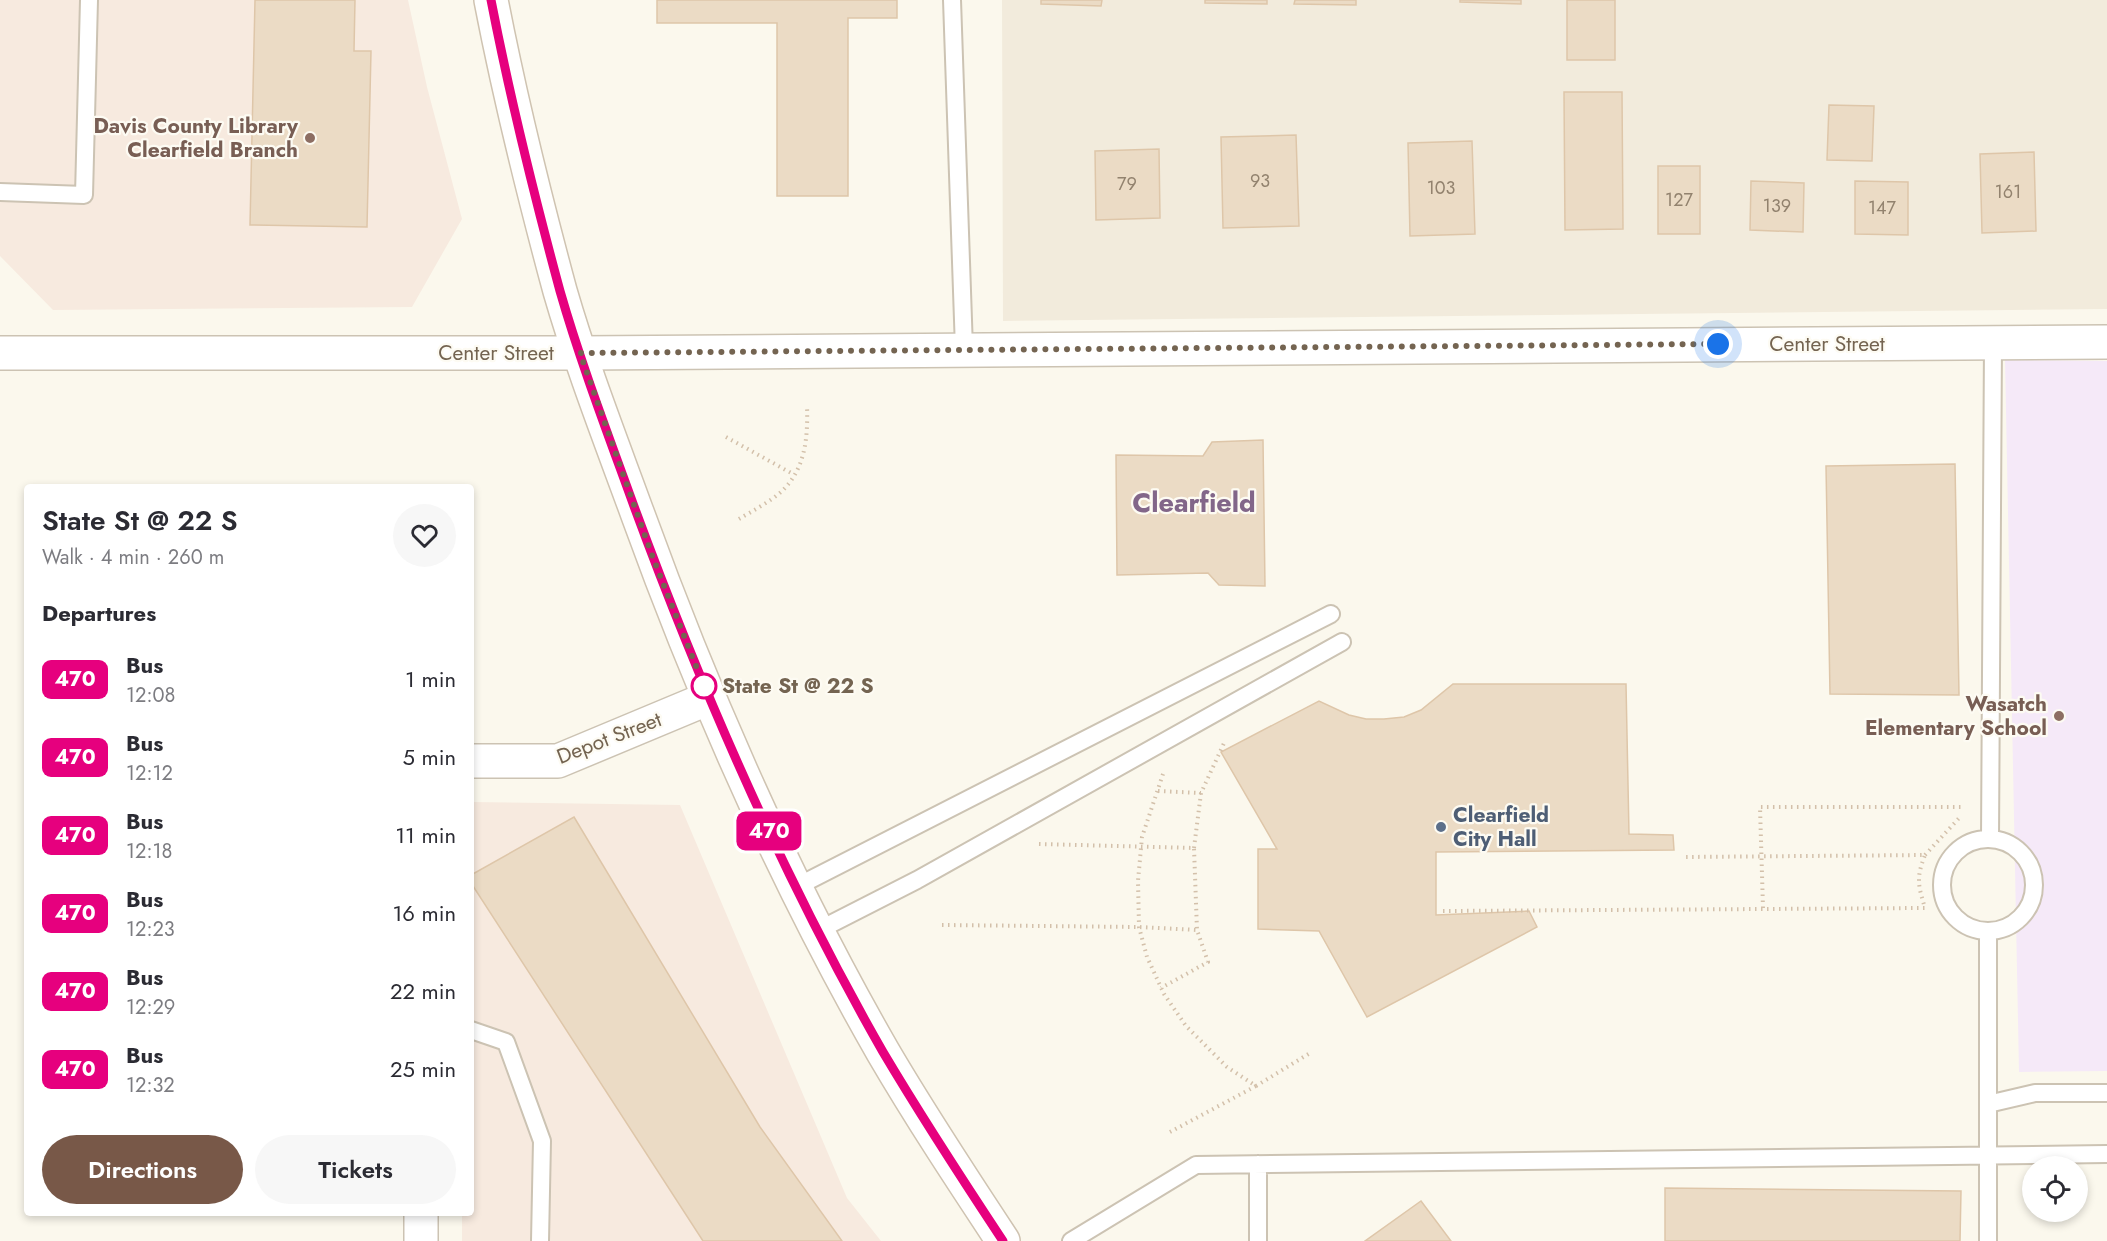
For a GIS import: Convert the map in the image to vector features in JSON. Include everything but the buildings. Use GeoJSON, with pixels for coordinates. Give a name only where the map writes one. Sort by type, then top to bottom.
{"type":"FeatureCollection","features":[{"type":"Feature","properties":{"kind":"street"},"geometry":{"type":"LineString","coordinates":[[491,0],[512,98],[561,292],[580,353],[649,547],[709,698],[817,931],[895,1072],[1003,1241]]}},
{"type":"Feature","properties":{"kind":"street","name":"Center Street"},"geometry":{"type":"LineString","coordinates":[[0,353],[580,353],[2107,342]]}},
{"type":"Feature","properties":{"kind":"street","name":"Depot Street"},"geometry":{"type":"LineString","coordinates":[[474,761],[558,761],[709,698]]}},
{"type":"Feature","properties":{"kind":"street"},"geometry":{"type":"LineString","coordinates":[[421,1216],[421,1241]]}},
{"type":"Feature","properties":{"kind":"lane"},"geometry":{"type":"LineString","coordinates":[[0,192],[84,195],[89,0]]}},
{"type":"Feature","properties":{"kind":"lane"},"geometry":{"type":"LineString","coordinates":[[952,0],[964,349]]}},
{"type":"Feature","properties":{"kind":"lane"},"geometry":{"type":"LineString","coordinates":[[1990,839],[1993,343]]}},
{"type":"Feature","properties":{"kind":"lane"},"geometry":{"type":"LineString","coordinates":[[796,887],[1330,614]]}},
{"type":"Feature","properties":{"kind":"lane"},"geometry":{"type":"LineString","coordinates":[[817,931],[927,874],[1342,642]]}},
{"type":"Feature","properties":{"kind":"lane"},"geometry":{"type":"LineString","coordinates":[[1990,839],[2013,846],[2025,857],[2032,871],[2034,887],[2028,908],[2018,920],[2004,928],[1988,931],[1974,929],[1960,922],[1949,910],[1942,895],[1941,879],[1949,859],[1960,848],[1974,841],[1990,839]]}},
{"type":"Feature","properties":{"kind":"lane"},"geometry":{"type":"LineString","coordinates":[[1988,931],[1988,1241]]}},
{"type":"Feature","properties":{"kind":"lane"},"geometry":{"type":"LineString","coordinates":[[474,1031],[506,1042],[542,1141],[540,1241]]}},
{"type":"Feature","properties":{"kind":"lane"},"geometry":{"type":"LineString","coordinates":[[1988,1104],[2035,1093],[2107,1093]]}},
{"type":"Feature","properties":{"kind":"lane"},"geometry":{"type":"LineString","coordinates":[[1071,1241],[1196,1165],[2107,1154]]}},
{"type":"Feature","properties":{"kind":"lane"},"geometry":{"type":"LineString","coordinates":[[1258,1164],[1258,1241]]}},
{"type":"Feature","properties":{"kind":"path"},"geometry":{"type":"LineString","coordinates":[[739,519],[782,491],[801,464],[808,434],[807,405]]}},
{"type":"Feature","properties":{"kind":"path"},"geometry":{"type":"LineString","coordinates":[[726,437],[794,474]]}},
{"type":"Feature","properties":{"kind":"path"},"geometry":{"type":"LineString","coordinates":[[1161,988],[1208,962],[1197,930],[1194,848],[1201,793],[1226,740]]}},
{"type":"Feature","properties":{"kind":"path"},"geometry":{"type":"LineString","coordinates":[[1163,773],[1142,837],[1138,881],[1139,927],[1147,957],[1161,988],[1186,1026],[1227,1067],[1256,1086]]}},
{"type":"Feature","properties":{"kind":"path"},"geometry":{"type":"LineString","coordinates":[[1158,790],[1201,793]]}},
{"type":"Feature","properties":{"kind":"path"},"geometry":{"type":"LineString","coordinates":[[1763,908],[1760,807],[1971,807]]}},
{"type":"Feature","properties":{"kind":"path"},"geometry":{"type":"LineString","coordinates":[[1443,911],[1925,908],[1918,885],[1919,871],[1925,855],[1965,812]]}},
{"type":"Feature","properties":{"kind":"path"},"geometry":{"type":"LineString","coordinates":[[1033,844],[1194,848]]}},
{"type":"Feature","properties":{"kind":"path"},"geometry":{"type":"LineString","coordinates":[[1684,857],[1925,855]]}},
{"type":"Feature","properties":{"kind":"path"},"geometry":{"type":"LineString","coordinates":[[942,925],[1139,927],[1197,930]]}},
{"type":"Feature","properties":{"kind":"path"},"geometry":{"type":"LineString","coordinates":[[1170,1132],[1256,1086],[1310,1053]]}},
{"type":"Feature","properties":{"kind":"shaded area"},"geometry":{"type":"Polygon","coordinates":[[[0,0],[408,0],[427,87],[462,219],[412,307],[53,310],[0,256],[0,0]]]}},
{"type":"Feature","properties":{"kind":"shaded area"},"geometry":{"type":"Polygon","coordinates":[[[1002,0],[2107,0],[2107,309],[1003,321],[1002,0]]]}},
{"type":"Feature","properties":{"kind":"shaded area","name":"Wasatch Elementary School"},"geometry":{"type":"Polygon","coordinates":[[[2005,360],[2107,361],[2107,1071],[2019,1072],[2005,360]]]}},
{"type":"Feature","properties":{"kind":"shaded area"},"geometry":{"type":"Polygon","coordinates":[[[474,802],[680,805],[847,1198],[881,1241],[462,1241],[462,1216],[474,1216],[474,802]]]}},
{"type":"Feature","properties":{"kind":"bus line","name":"470"},"geometry":{"type":"LineString","coordinates":[[491,0],[512,98],[561,292],[620,468],[687,647],[752,795],[817,931],[884,1053],[1003,1241]]}},
{"type":"Feature","properties":{"kind":"place","name":"Davis County Library Clearfield Branch"},"geometry":{"type":"Point","coordinates":[310,138]}},
{"type":"Feature","properties":{"kind":"place","name":"State St @ 22 S"},"geometry":{"type":"Point","coordinates":[704,686]}},
{"type":"Feature","properties":{"kind":"place","name":"Wasatch Elementary School"},"geometry":{"type":"Point","coordinates":[2059,716]}},
{"type":"Feature","properties":{"kind":"place","name":"Clearfield City Hall"},"geometry":{"type":"Point","coordinates":[1441,827]}},
{"type":"Feature","properties":{"kind":"district","name":"Clearfield"},"geometry":{"type":"Point","coordinates":[1194,502]}},
{"type":"Feature","properties":{"kind":"route"},"geometry":{"type":"LineString","coordinates":[[704,686],[653,558],[580,353],[1718,344]]}}]}
